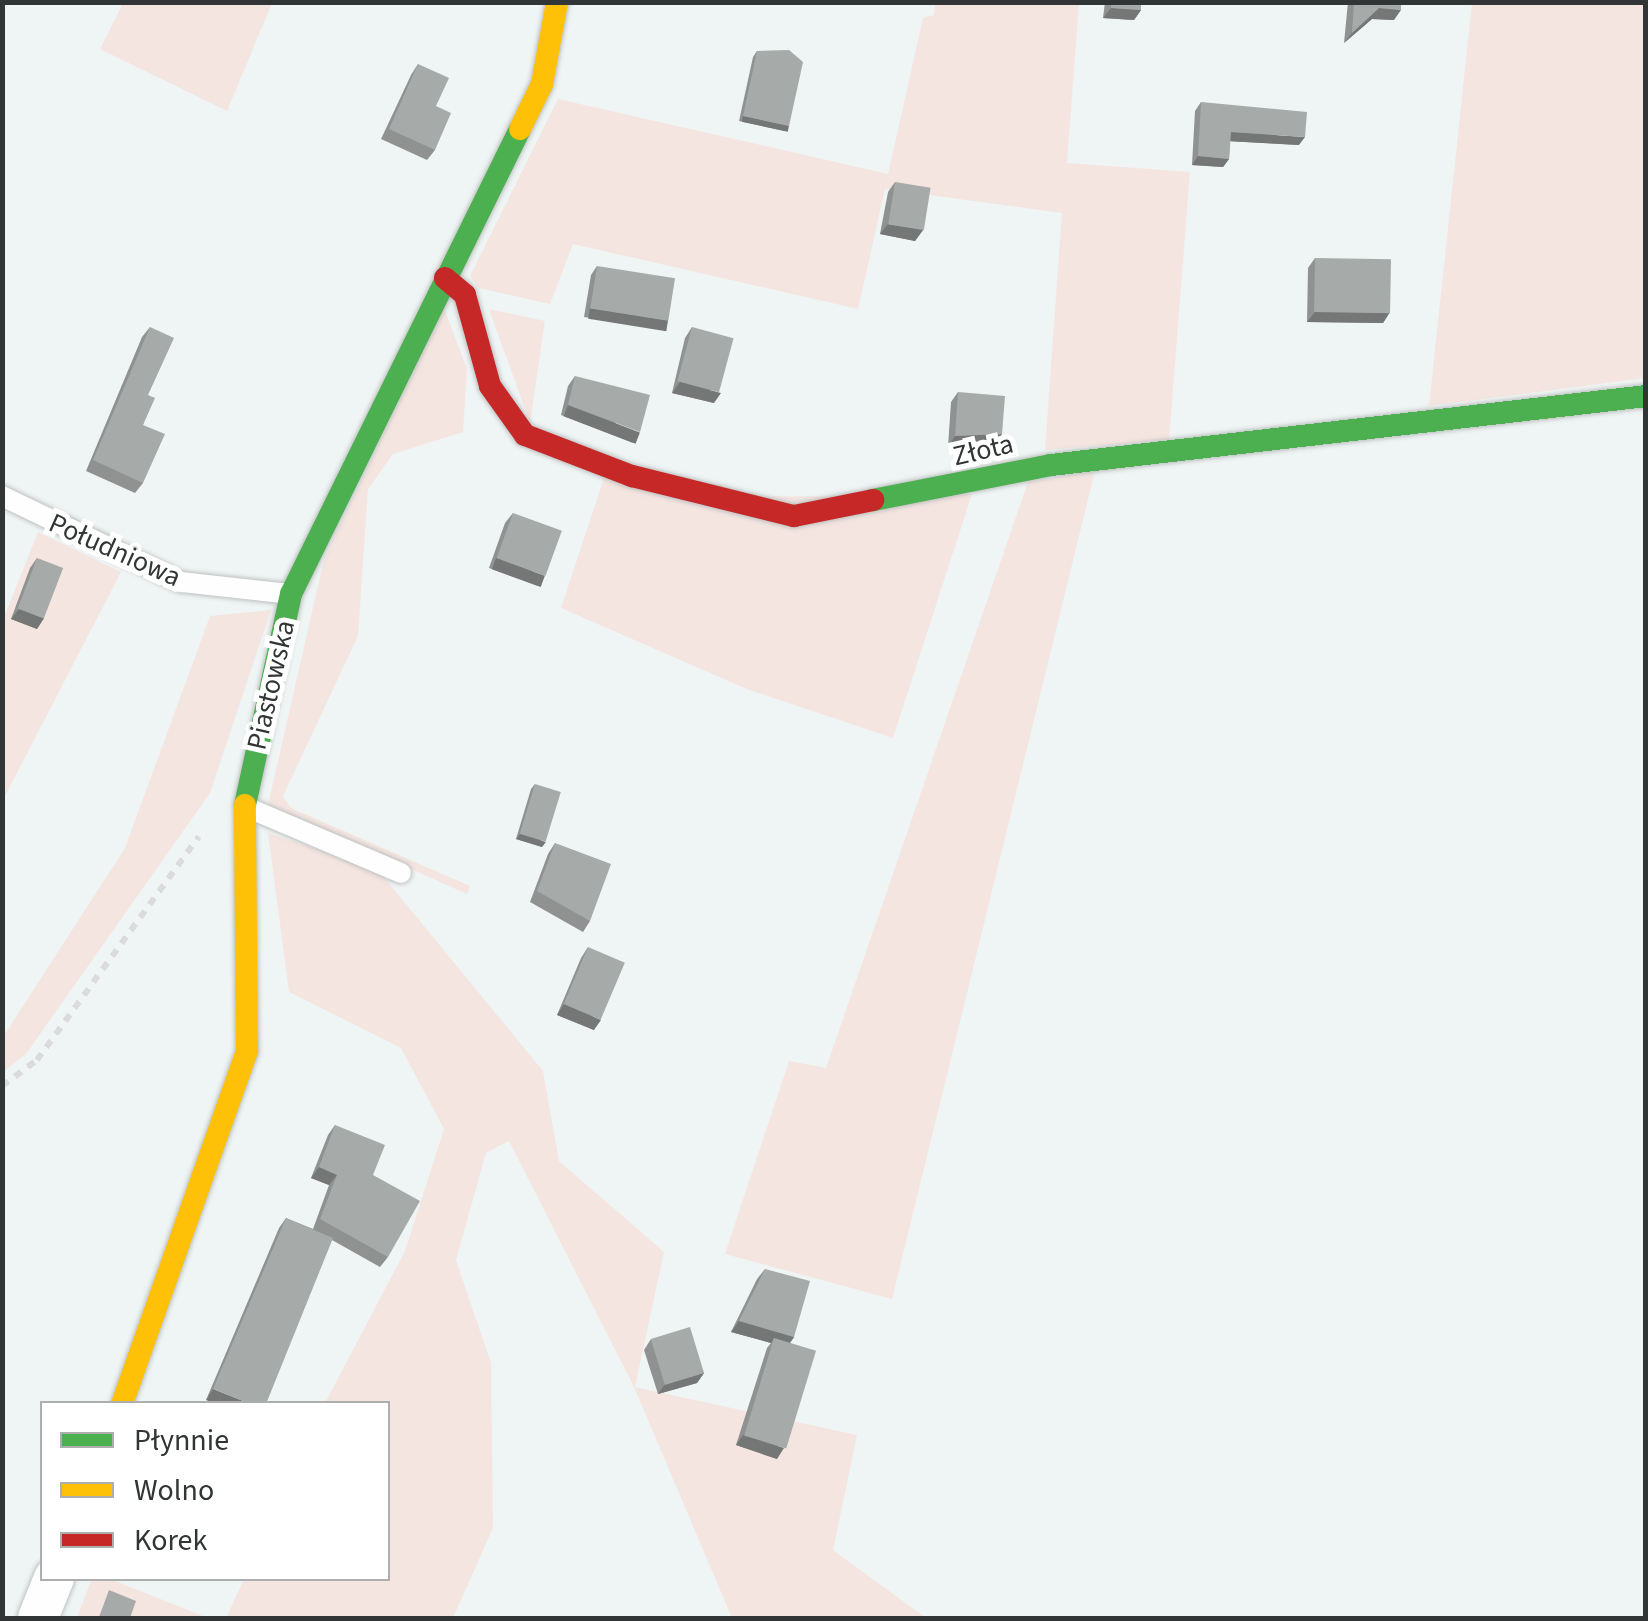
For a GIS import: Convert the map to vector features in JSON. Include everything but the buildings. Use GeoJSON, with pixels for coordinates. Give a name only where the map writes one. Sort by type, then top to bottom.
{"type":"FeatureCollection","features":[{"type":"Feature","properties":{"kind":"street","name":"Piastowska"},"geometry":{"type":"LineString","coordinates":[[123,1401],[248,1051],[245,803],[292,594],[542,84],[557,2]]}},
{"type":"Feature","properties":{"kind":"street","name":"Złota"},"geometry":{"type":"LineString","coordinates":[[445,278],[465,296],[490,386],[525,435],[632,476],[778,514],[832,514],[1052,465],[1646,396]]}},
{"type":"Feature","properties":{"kind":"street"},"geometry":{"type":"LineString","coordinates":[[38,1618],[53,1581]]}},
{"type":"Feature","properties":{"kind":"lane","name":"Południowa"},"geometry":{"type":"LineString","coordinates":[[2,496],[181,582],[292,594]]}},
{"type":"Feature","properties":{"kind":"lane"},"geometry":{"type":"LineString","coordinates":[[245,803],[401,873]]}},
{"type":"Feature","properties":{"kind":"path"},"geometry":{"type":"LineString","coordinates":[[2,1086],[37,1060],[220,808],[245,803]]}},
{"type":"Feature","properties":{"kind":"shaded area"},"geometry":{"type":"Polygon","coordinates":[[[123,3],[272,3],[227,111],[100,49],[123,3]]]}},
{"type":"Feature","properties":{"kind":"shaded area"},"geometry":{"type":"Polygon","coordinates":[[[935,3],[1079,3],[1067,163],[1190,172],[1169,440],[1045,450],[1062,213],[885,189],[858,309],[573,244],[550,304],[479,288],[470,276],[558,99],[888,174],[923,18],[934,15],[935,3]]]}},
{"type":"Feature","properties":{"kind":"shaded area"},"geometry":{"type":"Polygon","coordinates":[[[1472,3],[1645,3],[1645,378],[1429,406],[1472,3]]]}},
{"type":"Feature","properties":{"kind":"shaded area"},"geometry":{"type":"Polygon","coordinates":[[[444,308],[467,369],[463,432],[393,454],[368,489],[358,636],[283,796],[291,808],[470,886],[467,894],[268,805],[324,559],[444,308]]]}},
{"type":"Feature","properties":{"kind":"shaded area"},"geometry":{"type":"Polygon","coordinates":[[[489,309],[545,321],[530,423],[489,309]]]}},
{"type":"Feature","properties":{"kind":"shaded area"},"geometry":{"type":"Polygon","coordinates":[[[1095,471],[892,1299],[725,1254],[789,1061],[826,1068],[1028,482],[1095,471]]]}},
{"type":"Feature","properties":{"kind":"shaded area"},"geometry":{"type":"Polygon","coordinates":[[[604,478],[671,498],[972,494],[893,738],[749,690],[561,608],[604,478]]]}},
{"type":"Feature","properties":{"kind":"shaded area"},"geometry":{"type":"Polygon","coordinates":[[[38,532],[121,572],[3,800],[3,620],[38,532]]]}},
{"type":"Feature","properties":{"kind":"shaded area"},"geometry":{"type":"Polygon","coordinates":[[[271,610],[210,793],[26,1054],[3,1072],[3,1037],[125,848],[210,616],[271,610]]]}},
{"type":"Feature","properties":{"kind":"shaded area"},"geometry":{"type":"Polygon","coordinates":[[[268,833],[378,870],[543,1071],[559,1161],[664,1252],[635,1387],[857,1435],[833,1550],[926,1618],[732,1618],[634,1387],[509,1141],[486,1153],[456,1260],[491,1363],[493,1528],[453,1618],[226,1618],[243,1581],[390,1581],[390,1401],[326,1401],[405,1251],[444,1129],[401,1048],[289,992],[268,833]]]}},
{"type":"Feature","properties":{"kind":"shaded area"},"geometry":{"type":"Polygon","coordinates":[[[91,1581],[115,1581],[208,1618],[77,1618],[91,1581]]]}},
{"type":"Feature","properties":{"kind":"traffic: fast"},"geometry":{"type":"LineString","coordinates":[[245,805],[291,594],[520,129]]}},
{"type":"Feature","properties":{"kind":"traffic: fast"},"geometry":{"type":"LineString","coordinates":[[873,500],[1051,465],[1646,396]]}},
{"type":"Feature","properties":{"kind":"traffic: slow"},"geometry":{"type":"LineString","coordinates":[[520,129],[542,84],[557,2]]}},
{"type":"Feature","properties":{"kind":"traffic: slow"},"geometry":{"type":"LineString","coordinates":[[123,1401],[247,1051],[245,805]]}},
{"type":"Feature","properties":{"kind":"traffic: jam"},"geometry":{"type":"LineString","coordinates":[[445,278],[465,295],[490,386],[525,435],[632,476],[794,516],[873,500]]}}]}
